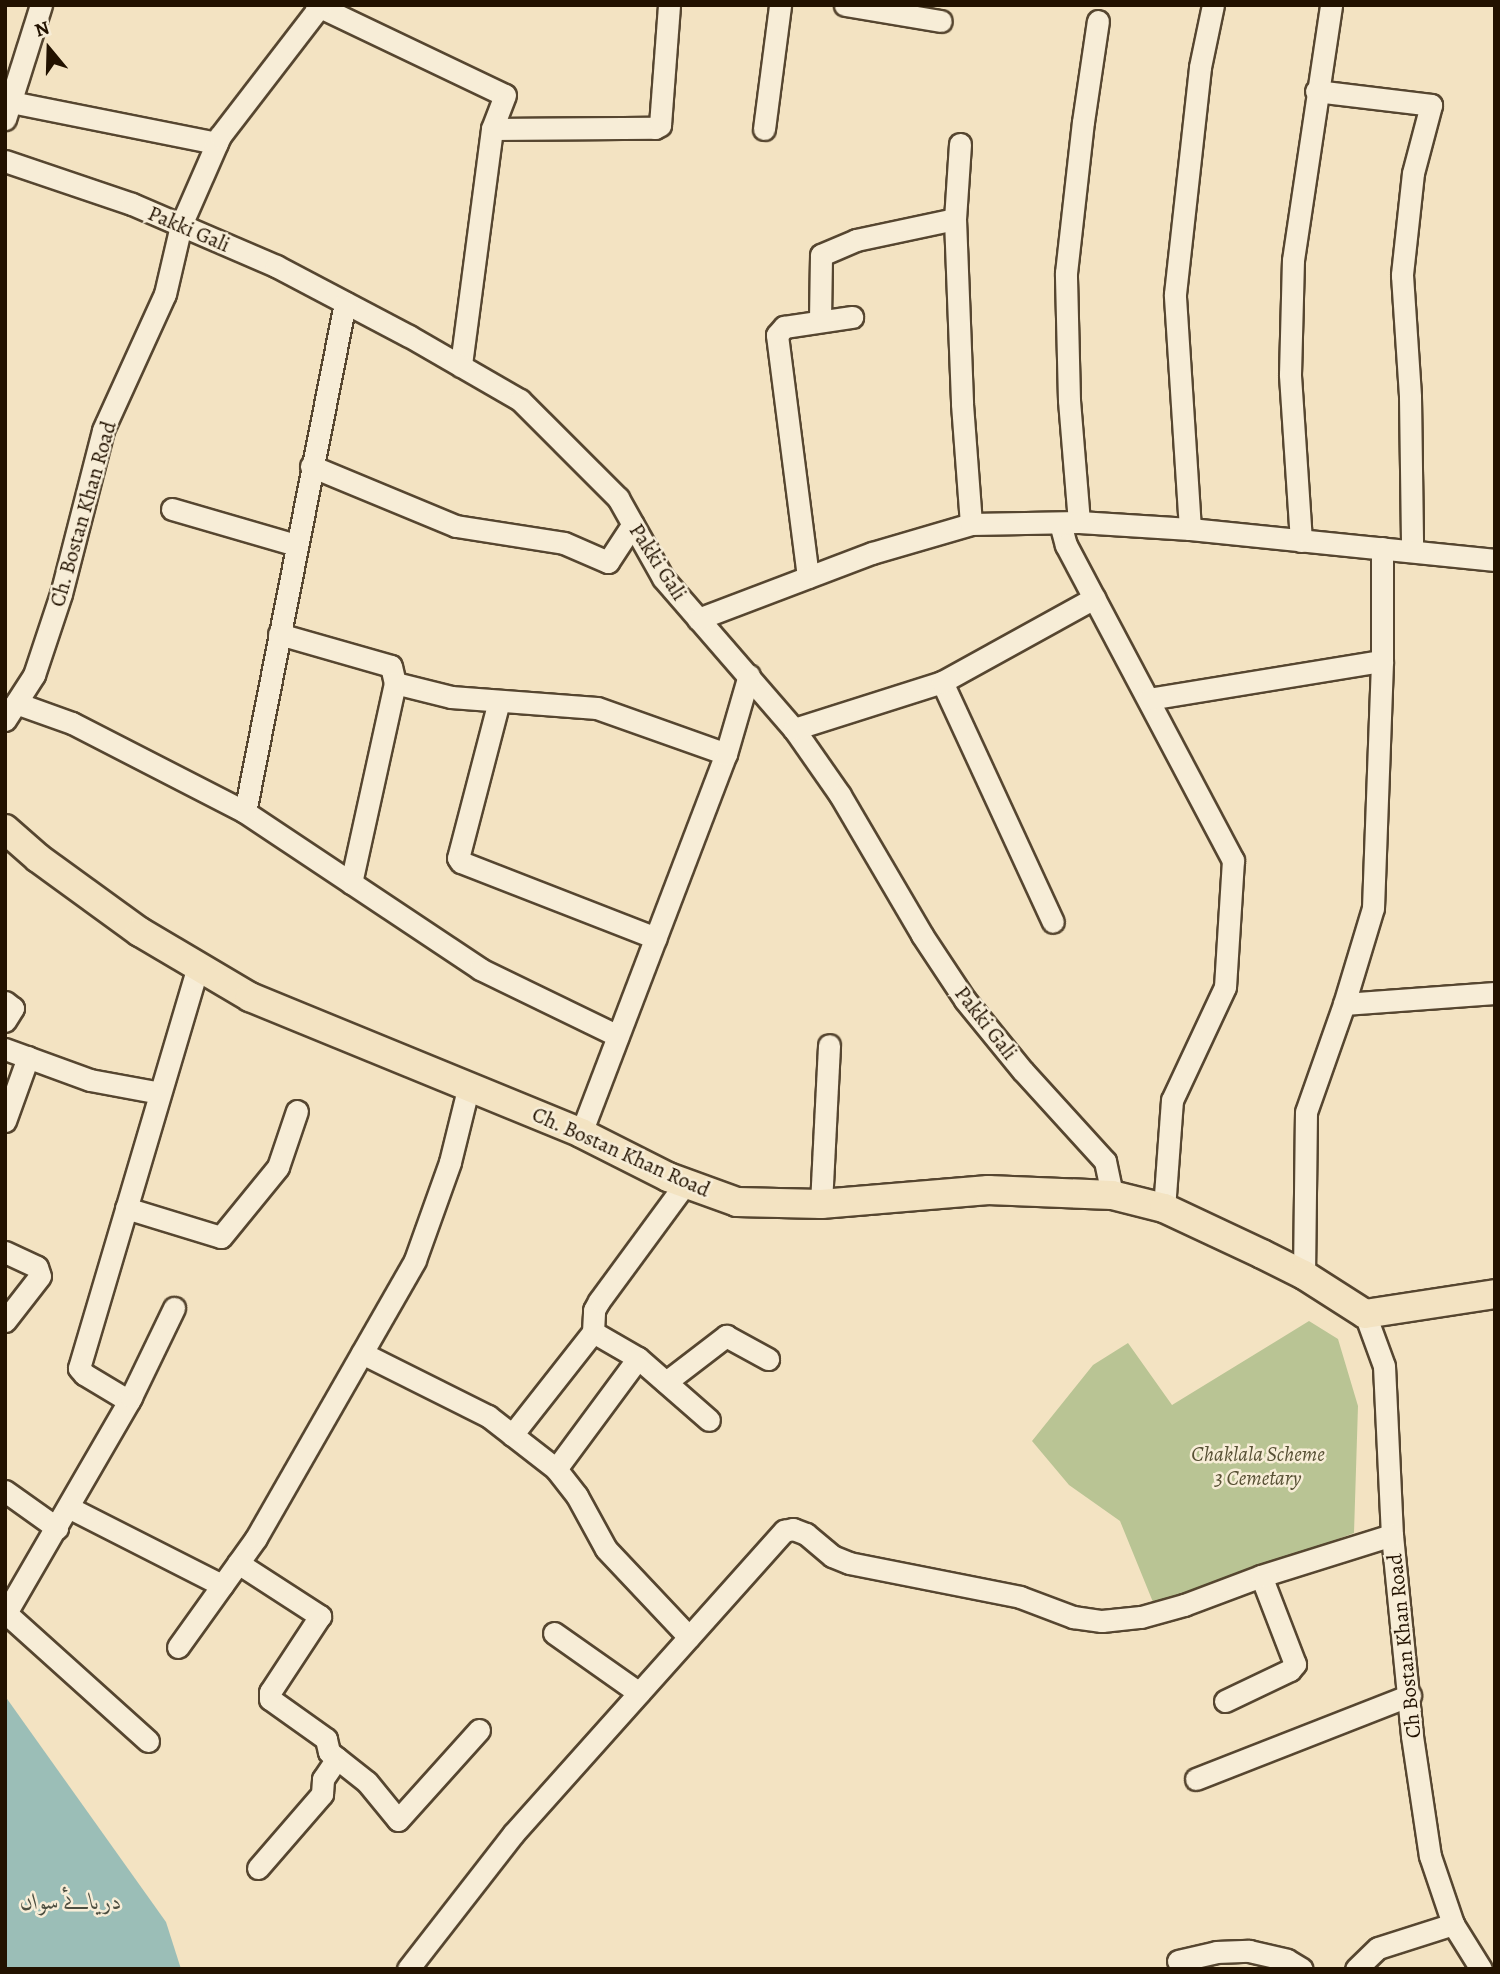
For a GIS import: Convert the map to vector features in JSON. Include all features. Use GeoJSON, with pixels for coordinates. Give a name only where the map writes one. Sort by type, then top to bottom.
{"type":"FeatureCollection","features":[{"type":"Feature","properties":{"kind":"main road","name":"Ch. Bostan Khan Road"},"geometry":{"type":"LineString","coordinates":[[5,829],[38,858],[140,932],[250,997],[581,1133],[685,1184],[737,1202],[821,1204],[988,1190],[1112,1195],[1164,1208],[1304,1275],[1364,1314]]}},
{"type":"Feature","properties":{"kind":"main road"},"geometry":{"type":"LineString","coordinates":[[1364,1314],[1495,1293]]}},
{"type":"Feature","properties":{"kind":"street"},"geometry":{"type":"LineString","coordinates":[[41,5],[8,110],[217,143]]}},
{"type":"Feature","properties":{"kind":"street"},"geometry":{"type":"LineString","coordinates":[[492,129],[655,128],[660,125],[668,5]]}},
{"type":"Feature","properties":{"kind":"street"},"geometry":{"type":"LineString","coordinates":[[764,129],[780,5]]}},
{"type":"Feature","properties":{"kind":"street"},"geometry":{"type":"LineString","coordinates":[[845,5],[941,21]]}},
{"type":"Feature","properties":{"kind":"street"},"geometry":{"type":"LineString","coordinates":[[1190,529],[1175,294],[1200,67],[1213,5]]}},
{"type":"Feature","properties":{"kind":"street"},"geometry":{"type":"LineString","coordinates":[[1301,541],[1290,374],[1293,260],[1316,91],[1331,5]]}},
{"type":"Feature","properties":{"kind":"street"},"geometry":{"type":"LineString","coordinates":[[318,6],[505,95],[492,129],[461,366]]}},
{"type":"Feature","properties":{"kind":"street","name":"Ch. Bostan Khan Road"},"geometry":{"type":"LineString","coordinates":[[11,711],[34,675],[61,594],[103,430],[165,294],[181,225],[217,143],[318,6]]}},
{"type":"Feature","properties":{"kind":"street"},"geometry":{"type":"LineString","coordinates":[[1098,21],[1083,122],[1066,273],[1069,400],[1069,522],[1066,545],[1233,860],[1225,987],[1172,1100],[1164,1208]]}},
{"type":"Feature","properties":{"kind":"street"},"geometry":{"type":"LineString","coordinates":[[1316,91],[1431,105],[1413,173],[1402,275],[1410,397],[1412,549]]}},
{"type":"Feature","properties":{"kind":"street"},"geometry":{"type":"LineString","coordinates":[[960,144],[955,219],[962,404],[971,524]]}},
{"type":"Feature","properties":{"kind":"street","name":"Pakki Gali"},"geometry":{"type":"LineString","coordinates":[[5,161],[132,204],[276,266],[520,400],[618,498],[663,578],[794,729],[839,795],[922,935],[965,1000],[1023,1071],[1104,1161],[1112,1195]]}},
{"type":"Feature","properties":{"kind":"street"},"geometry":{"type":"LineString","coordinates":[[820,320],[821,255],[856,240],[955,219]]}},
{"type":"Feature","properties":{"kind":"street"},"geometry":{"type":"LineString","coordinates":[[245,812],[345,303]]}},
{"type":"Feature","properties":{"kind":"street"},"geometry":{"type":"LineString","coordinates":[[808,577],[777,335],[784,327],[852,317]]}},
{"type":"Feature","properties":{"kind":"street"},"geometry":{"type":"LineString","coordinates":[[311,466],[456,526],[564,543],[608,562],[633,524]]}},
{"type":"Feature","properties":{"kind":"street"},"geometry":{"type":"LineString","coordinates":[[173,509],[296,545]]}},
{"type":"Feature","properties":{"kind":"street"},"geometry":{"type":"LineString","coordinates":[[698,619],[872,553],[971,524],[1069,522],[1190,529],[1412,549],[1495,560]]}},
{"type":"Feature","properties":{"kind":"street"},"geometry":{"type":"LineString","coordinates":[[1304,1275],[1306,1112],[1345,1004],[1373,908],[1382,661],[1382,548]]}},
{"type":"Feature","properties":{"kind":"street"},"geometry":{"type":"LineString","coordinates":[[794,729],[943,682],[1094,598]]}},
{"type":"Feature","properties":{"kind":"street"},"geometry":{"type":"LineString","coordinates":[[279,634],[391,666],[395,682],[351,883]]}},
{"type":"Feature","properties":{"kind":"street"},"geometry":{"type":"LineString","coordinates":[[1149,699],[1382,661]]}},
{"type":"Feature","properties":{"kind":"street"},"geometry":{"type":"LineString","coordinates":[[581,1133],[726,754],[749,675]]}},
{"type":"Feature","properties":{"kind":"street"},"geometry":{"type":"LineString","coordinates":[[395,682],[451,697],[597,708],[726,754]]}},
{"type":"Feature","properties":{"kind":"street"},"geometry":{"type":"LineString","coordinates":[[943,682],[1052,922]]}},
{"type":"Feature","properties":{"kind":"street"},"geometry":{"type":"LineString","coordinates":[[499,701],[458,858],[461,862],[656,937]]}},
{"type":"Feature","properties":{"kind":"street"},"geometry":{"type":"LineString","coordinates":[[11,711],[72,723],[245,812],[480,969],[618,1036]]}},
{"type":"Feature","properties":{"kind":"street"},"geometry":{"type":"LineString","coordinates":[[129,1401],[84,1374],[79,1368],[198,966]]}},
{"type":"Feature","properties":{"kind":"street"},"geometry":{"type":"LineString","coordinates":[[1345,1004],[1495,993]]}},
{"type":"Feature","properties":{"kind":"street"},"geometry":{"type":"LineString","coordinates":[[5,1002],[13,1008],[5,1021]]}},
{"type":"Feature","properties":{"kind":"street"},"geometry":{"type":"LineString","coordinates":[[821,1204],[829,1045]]}},
{"type":"Feature","properties":{"kind":"street"},"geometry":{"type":"LineString","coordinates":[[5,1049],[90,1080],[160,1093]]}},
{"type":"Feature","properties":{"kind":"street"},"geometry":{"type":"LineString","coordinates":[[5,1121],[28,1057]]}},
{"type":"Feature","properties":{"kind":"street"},"geometry":{"type":"LineString","coordinates":[[178,1647],[256,1538],[415,1260],[450,1162],[469,1085]]}},
{"type":"Feature","properties":{"kind":"street"},"geometry":{"type":"LineString","coordinates":[[127,1208],[222,1237],[278,1167],[297,1111]]}},
{"type":"Feature","properties":{"kind":"street"},"geometry":{"type":"LineString","coordinates":[[512,1435],[593,1332],[594,1310],[599,1301],[685,1184]]}},
{"type":"Feature","properties":{"kind":"street"},"geometry":{"type":"LineString","coordinates":[[5,1252],[37,1267],[40,1276],[5,1321]]}},
{"type":"Feature","properties":{"kind":"street"},"geometry":{"type":"LineString","coordinates":[[148,1741],[6,1613],[129,1401],[174,1308]]}},
{"type":"Feature","properties":{"kind":"street","name":"Ch Bostan Khan Road"},"geometry":{"type":"LineString","coordinates":[[1364,1314],[1384,1366],[1392,1535],[1412,1736],[1430,1856],[1454,1924],[1480,1969]]}},
{"type":"Feature","properties":{"kind":"street"},"geometry":{"type":"LineString","coordinates":[[593,1332],[638,1358],[709,1420]]}},
{"type":"Feature","properties":{"kind":"street"},"geometry":{"type":"LineString","coordinates":[[666,1382],[726,1336],[768,1359]]}},
{"type":"Feature","properties":{"kind":"street"},"geometry":{"type":"LineString","coordinates":[[362,1353],[488,1416],[556,1469],[577,1496],[606,1549],[689,1637]]}},
{"type":"Feature","properties":{"kind":"street"},"geometry":{"type":"LineString","coordinates":[[556,1469],[638,1358]]}},
{"type":"Feature","properties":{"kind":"street"},"geometry":{"type":"LineString","coordinates":[[5,1491],[57,1528]]}},
{"type":"Feature","properties":{"kind":"street"},"geometry":{"type":"LineString","coordinates":[[68,1507],[222,1585]]}},
{"type":"Feature","properties":{"kind":"street"},"geometry":{"type":"LineString","coordinates":[[408,1969],[513,1834],[784,1531],[793,1529],[806,1534],[832,1556],[849,1563],[1020,1597],[1073,1617],[1102,1620],[1141,1617],[1392,1535]]}},
{"type":"Feature","properties":{"kind":"street"},"geometry":{"type":"LineString","coordinates":[[237,1563],[320,1616],[270,1692],[270,1699],[326,1739],[327,1748],[368,1782],[398,1820],[479,1730]]}},
{"type":"Feature","properties":{"kind":"street"},"geometry":{"type":"LineString","coordinates":[[1226,1701],[1290,1670],[1295,1664],[1261,1576]]}},
{"type":"Feature","properties":{"kind":"street"},"geometry":{"type":"LineString","coordinates":[[554,1633],[639,1693]]}},
{"type":"Feature","properties":{"kind":"street"},"geometry":{"type":"LineString","coordinates":[[1196,1779],[1410,1695]]}},
{"type":"Feature","properties":{"kind":"street"},"geometry":{"type":"LineString","coordinates":[[258,1868],[322,1794],[323,1779],[337,1758]]}},
{"type":"Feature","properties":{"kind":"street"},"geometry":{"type":"LineString","coordinates":[[1356,1969],[1378,1948],[1454,1924]]}},
{"type":"Feature","properties":{"kind":"street"},"geometry":{"type":"LineString","coordinates":[[1178,1961],[1216,1952],[1249,1951],[1287,1960],[1302,1969]]}},
{"type":"Feature","properties":{"kind":"green space","name":"Chaklala Scheme 3 Cemetary"},"geometry":{"type":"Polygon","coordinates":[[[1309,1321],[1338,1339],[1358,1406],[1354,1533],[1155,1607],[1120,1521],[1069,1485],[1032,1441],[1093,1365],[1128,1343],[1172,1405],[1309,1321]]]}},
{"type":"Feature","properties":{"kind":"water","name":"دریائے سواں"},"geometry":{"type":"Polygon","coordinates":[[[5,1696],[166,1922],[181,1969],[5,1969],[5,1696]]]}}]}
